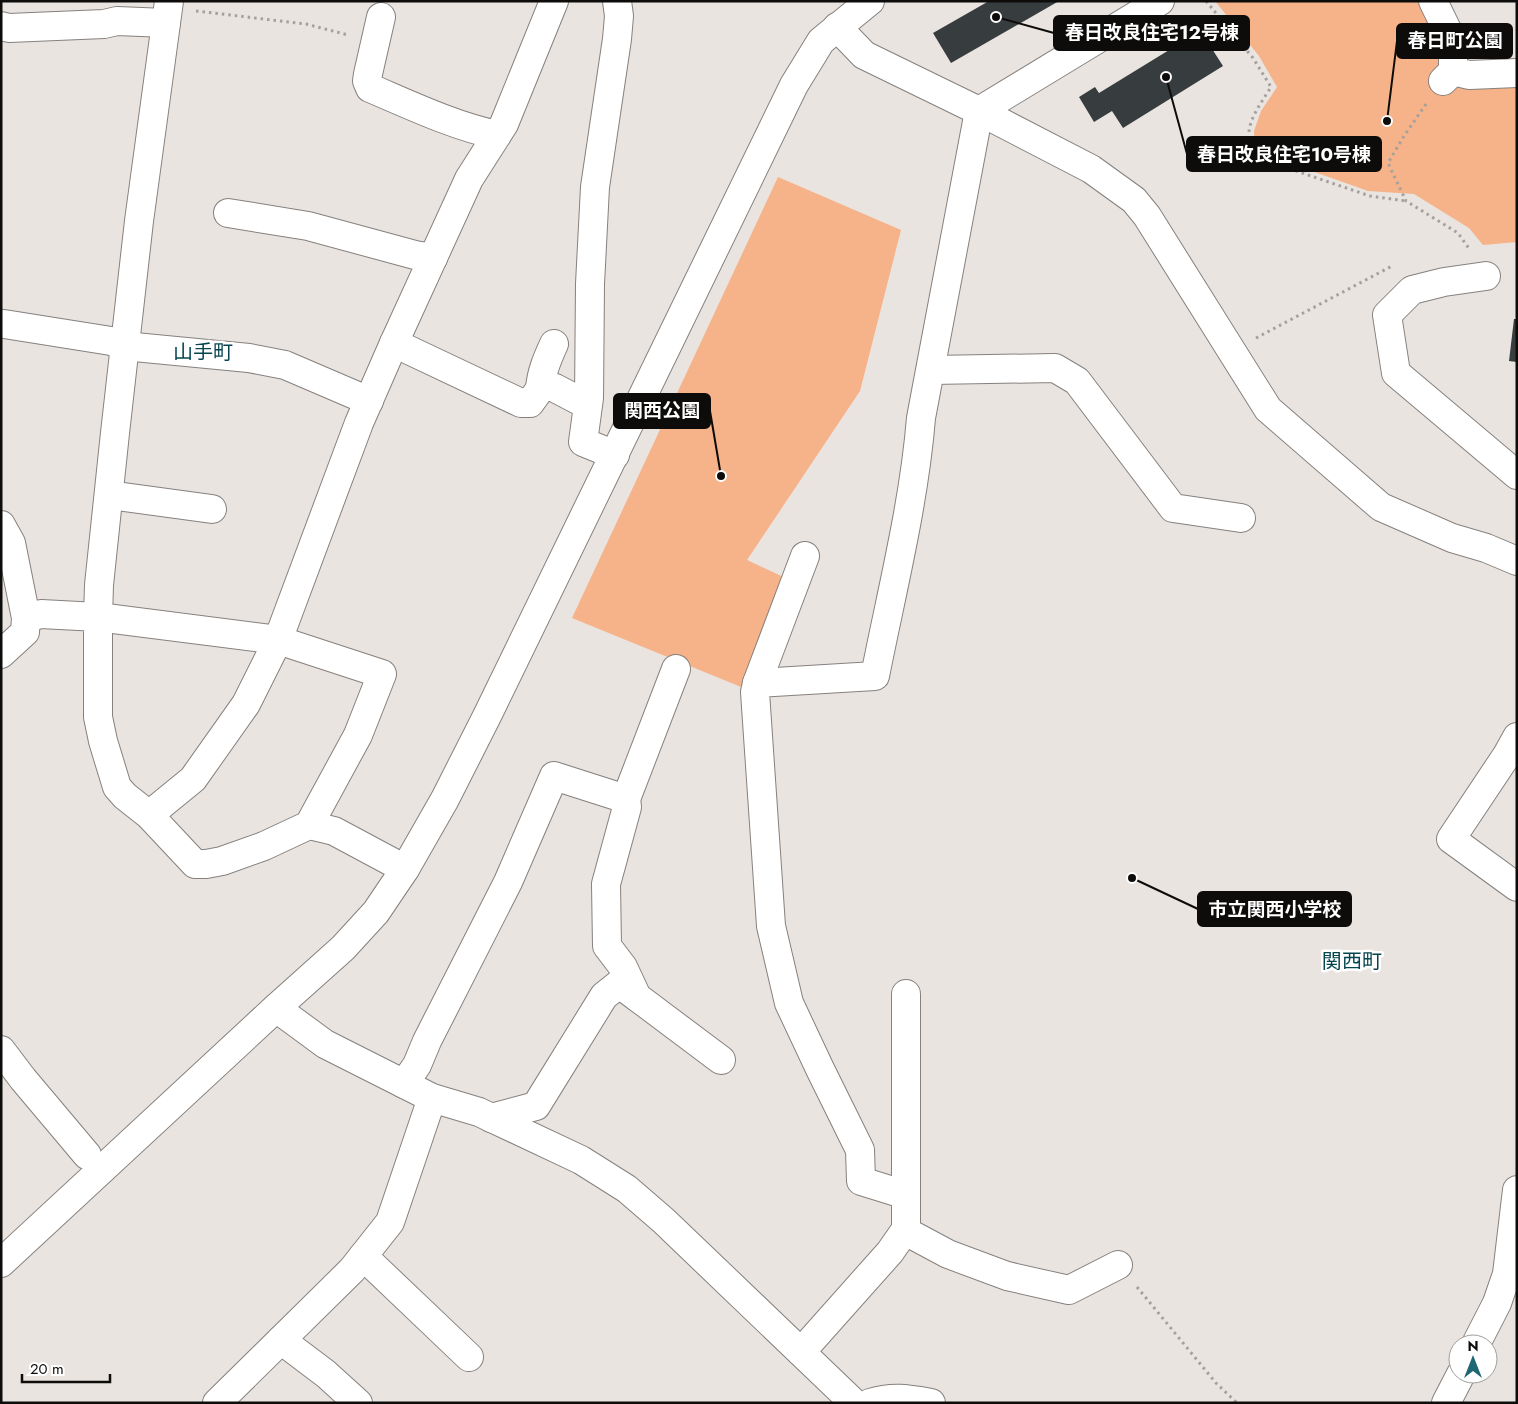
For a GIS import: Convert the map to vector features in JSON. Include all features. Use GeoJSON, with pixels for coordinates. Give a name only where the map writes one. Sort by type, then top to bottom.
{"type":"FeatureCollection","features":[{"type":"Feature","properties":{"kind":"street"},"geometry":{"type":"LineString","coordinates":[[149,815],[193,779],[246,704],[278,640],[369,401],[394,343],[469,179],[504,124],[554,1]]}},
{"type":"Feature","properties":{"kind":"street"},"geometry":{"type":"LineString","coordinates":[[615,455],[583,442],[588,402],[590,284],[595,187],[617,39],[619,16],[617,1]]}},
{"type":"Feature","properties":{"kind":"street"},"geometry":{"type":"LineString","coordinates":[[1,1263],[343,948],[376,912],[405,869],[446,799],[794,85],[821,42],[870,1]]}},
{"type":"Feature","properties":{"kind":"street"},"geometry":{"type":"LineString","coordinates":[[757,683],[875,676],[908,512],[921,418],[979,111],[1160,1]]}},
{"type":"Feature","properties":{"kind":"street"},"geometry":{"type":"LineString","coordinates":[[1433,1],[1453,42],[1448,76],[1517,73]]}},
{"type":"Feature","properties":{"kind":"street"},"geometry":{"type":"LineString","coordinates":[[1,26],[9,28],[104,24],[168,11],[138,220],[100,586],[98,617],[98,717],[116,786],[125,796],[149,815],[195,864],[222,861],[264,846],[309,824],[358,735],[382,674],[278,640],[98,617],[41,614],[26,618]]}},
{"type":"Feature","properties":{"kind":"street"},"geometry":{"type":"LineString","coordinates":[[837,27],[864,55],[979,111],[1091,169],[1134,200],[1147,216],[1268,409],[1381,507],[1452,538],[1486,548],[1517,562]]}},
{"type":"Feature","properties":{"kind":"street"},"geometry":{"type":"LineString","coordinates":[[378,29],[367,82],[370,88],[480,132],[497,135]]}},
{"type":"Feature","properties":{"kind":"street"},"geometry":{"type":"LineString","coordinates":[[228,213],[308,226],[415,255],[433,258]]}},
{"type":"Feature","properties":{"kind":"street"},"geometry":{"type":"LineString","coordinates":[[1486,276],[1444,282],[1412,290],[1387,315],[1396,373],[1517,475]]}},
{"type":"Feature","properties":{"kind":"street"},"geometry":{"type":"LineString","coordinates":[[4,324],[111,341],[124,346],[249,358],[285,365],[369,401]]}},
{"type":"Feature","properties":{"kind":"street"},"geometry":{"type":"LineString","coordinates":[[394,343],[521,403],[530,403],[540,389],[547,360],[554,344]]}},
{"type":"Feature","properties":{"kind":"street"},"geometry":{"type":"LineString","coordinates":[[930,370],[1054,368],[1077,380],[1173,508],[1241,518]]}},
{"type":"Feature","properties":{"kind":"street"},"geometry":{"type":"LineString","coordinates":[[540,389],[548,386],[578,400],[588,402]]}},
{"type":"Feature","properties":{"kind":"street"},"geometry":{"type":"LineString","coordinates":[[109,495],[212,509]]}},
{"type":"Feature","properties":{"kind":"street"},"geometry":{"type":"LineString","coordinates":[[1,525],[11,542],[26,618],[26,632],[1,654]]}},
{"type":"Feature","properties":{"kind":"street"},"geometry":{"type":"LineString","coordinates":[[805,556],[755,692],[771,926],[789,1003],[860,1150],[861,1181],[906,1195]]}},
{"type":"Feature","properties":{"kind":"street"},"geometry":{"type":"LineString","coordinates":[[637,997],[623,966],[607,946],[606,884],[627,808],[626,799],[676,669]]}},
{"type":"Feature","properties":{"kind":"street"},"geometry":{"type":"LineString","coordinates":[[1517,737],[1451,839],[1517,887]]}},
{"type":"Feature","properties":{"kind":"street"},"geometry":{"type":"LineString","coordinates":[[404,1084],[417,1065],[427,1041],[508,882],[554,776],[626,799]]}},
{"type":"Feature","properties":{"kind":"street"},"geometry":{"type":"LineString","coordinates":[[309,824],[334,831],[405,869]]}},
{"type":"Feature","properties":{"kind":"street"},"geometry":{"type":"LineString","coordinates":[[491,1118],[536,1106],[604,996],[620,984],[721,1060]]}},
{"type":"Feature","properties":{"kind":"street"},"geometry":{"type":"LineString","coordinates":[[801,1352],[890,1252],[906,1228],[906,994]]}},
{"type":"Feature","properties":{"kind":"street"},"geometry":{"type":"LineString","coordinates":[[276,1008],[325,1044],[432,1098],[479,1112],[581,1160],[627,1189],[664,1221],[854,1403]]}},
{"type":"Feature","properties":{"kind":"street"},"geometry":{"type":"LineString","coordinates":[[1,1050],[87,1155]]}},
{"type":"Feature","properties":{"kind":"street"},"geometry":{"type":"LineString","coordinates":[[217,1403],[352,1270],[390,1222],[432,1098]]}},
{"type":"Feature","properties":{"kind":"street"},"geometry":{"type":"LineString","coordinates":[[1481,1334],[1497,1303],[1507,1274],[1517,1190]]}},
{"type":"Feature","properties":{"kind":"street"},"geometry":{"type":"LineString","coordinates":[[904,1231],[948,1254],[1007,1276],[1069,1290],[1118,1265]]}},
{"type":"Feature","properties":{"kind":"street"},"geometry":{"type":"LineString","coordinates":[[363,1256],[469,1357]]}},
{"type":"Feature","properties":{"kind":"street"},"geometry":{"type":"LineString","coordinates":[[281,1340],[326,1374],[358,1403]]}},
{"type":"Feature","properties":{"kind":"street"},"geometry":{"type":"LineString","coordinates":[[1446,1403],[1456,1384]]}},
{"type":"Feature","properties":{"kind":"street"},"geometry":{"type":"LineString","coordinates":[[870,1403],[878,1400],[902,1398],[931,1403]]}},
{"type":"Feature","properties":{"kind":"path"},"geometry":{"type":"LineString","coordinates":[[1206,1],[1252,58],[1271,87],[1252,118],[1249,128],[1248,139],[1250,149],[1255,157],[1362,193],[1406,202],[1458,233],[1471,252]]}},
{"type":"Feature","properties":{"kind":"path"},"geometry":{"type":"LineString","coordinates":[[168,11],[378,29]]}},
{"type":"Feature","properties":{"kind":"path"},"geometry":{"type":"LineString","coordinates":[[1406,202],[1388,163],[1404,136],[1448,76]]}},
{"type":"Feature","properties":{"kind":"path"},"geometry":{"type":"LineString","coordinates":[[1231,351],[1395,265]]}},
{"type":"Feature","properties":{"kind":"path"},"geometry":{"type":"LineString","coordinates":[[1118,1265],[1216,1383],[1237,1403]]}},
{"type":"Feature","properties":{"kind":"shaded area"},"geometry":{"type":"Polygon","coordinates":[[[1215,1],[1422,1],[1445,44],[1446,65],[1517,81],[1517,242],[1483,245],[1469,228],[1414,194],[1368,191],[1255,151],[1254,131],[1261,111],[1277,87],[1259,56],[1215,1]]]}},
{"type":"Feature","properties":{"kind":"shaded area"},"geometry":{"type":"Polygon","coordinates":[[[778,177],[901,230],[860,391],[747,560],[792,581],[751,691],[572,618],[778,177]]]}},
{"type":"Feature","properties":{"kind":"building"},"geometry":{"type":"Polygon","coordinates":[[[989,1],[1059,1],[951,63],[933,33],[989,1]]]}},
{"type":"Feature","properties":{"kind":"building"},"geometry":{"type":"Polygon","coordinates":[[[1178,17],[1190,36],[1200,30],[1223,66],[1123,128],[1112,111],[1094,122],[1079,97],[1095,87],[1099,93],[1174,47],[1161,27],[1178,17]]]}},
{"type":"Feature","properties":{"kind":"building"},"geometry":{"type":"Polygon","coordinates":[[[1514,319],[1517,319],[1517,362],[1509,361],[1514,319]]]}},
{"type":"Feature","properties":{"kind":"place","name":"春日改良住宅12号棟"},"geometry":{"type":"Point","coordinates":[996,17]}},
{"type":"Feature","properties":{"kind":"place","name":"春日改良住宅10号棟"},"geometry":{"type":"Point","coordinates":[1166,77]}},
{"type":"Feature","properties":{"kind":"place","name":"春日町公園"},"geometry":{"type":"Point","coordinates":[1387,121]}},
{"type":"Feature","properties":{"kind":"place","name":"関西公園"},"geometry":{"type":"Point","coordinates":[721,476]}},
{"type":"Feature","properties":{"kind":"place","name":"市立関西小学校"},"geometry":{"type":"Point","coordinates":[1132,878]}},
{"type":"Feature","properties":{"kind":"district","name":"山手町"},"geometry":{"type":"Point","coordinates":[203,352]}},
{"type":"Feature","properties":{"kind":"district","name":"関西町"},"geometry":{"type":"Point","coordinates":[1352,961]}}]}
